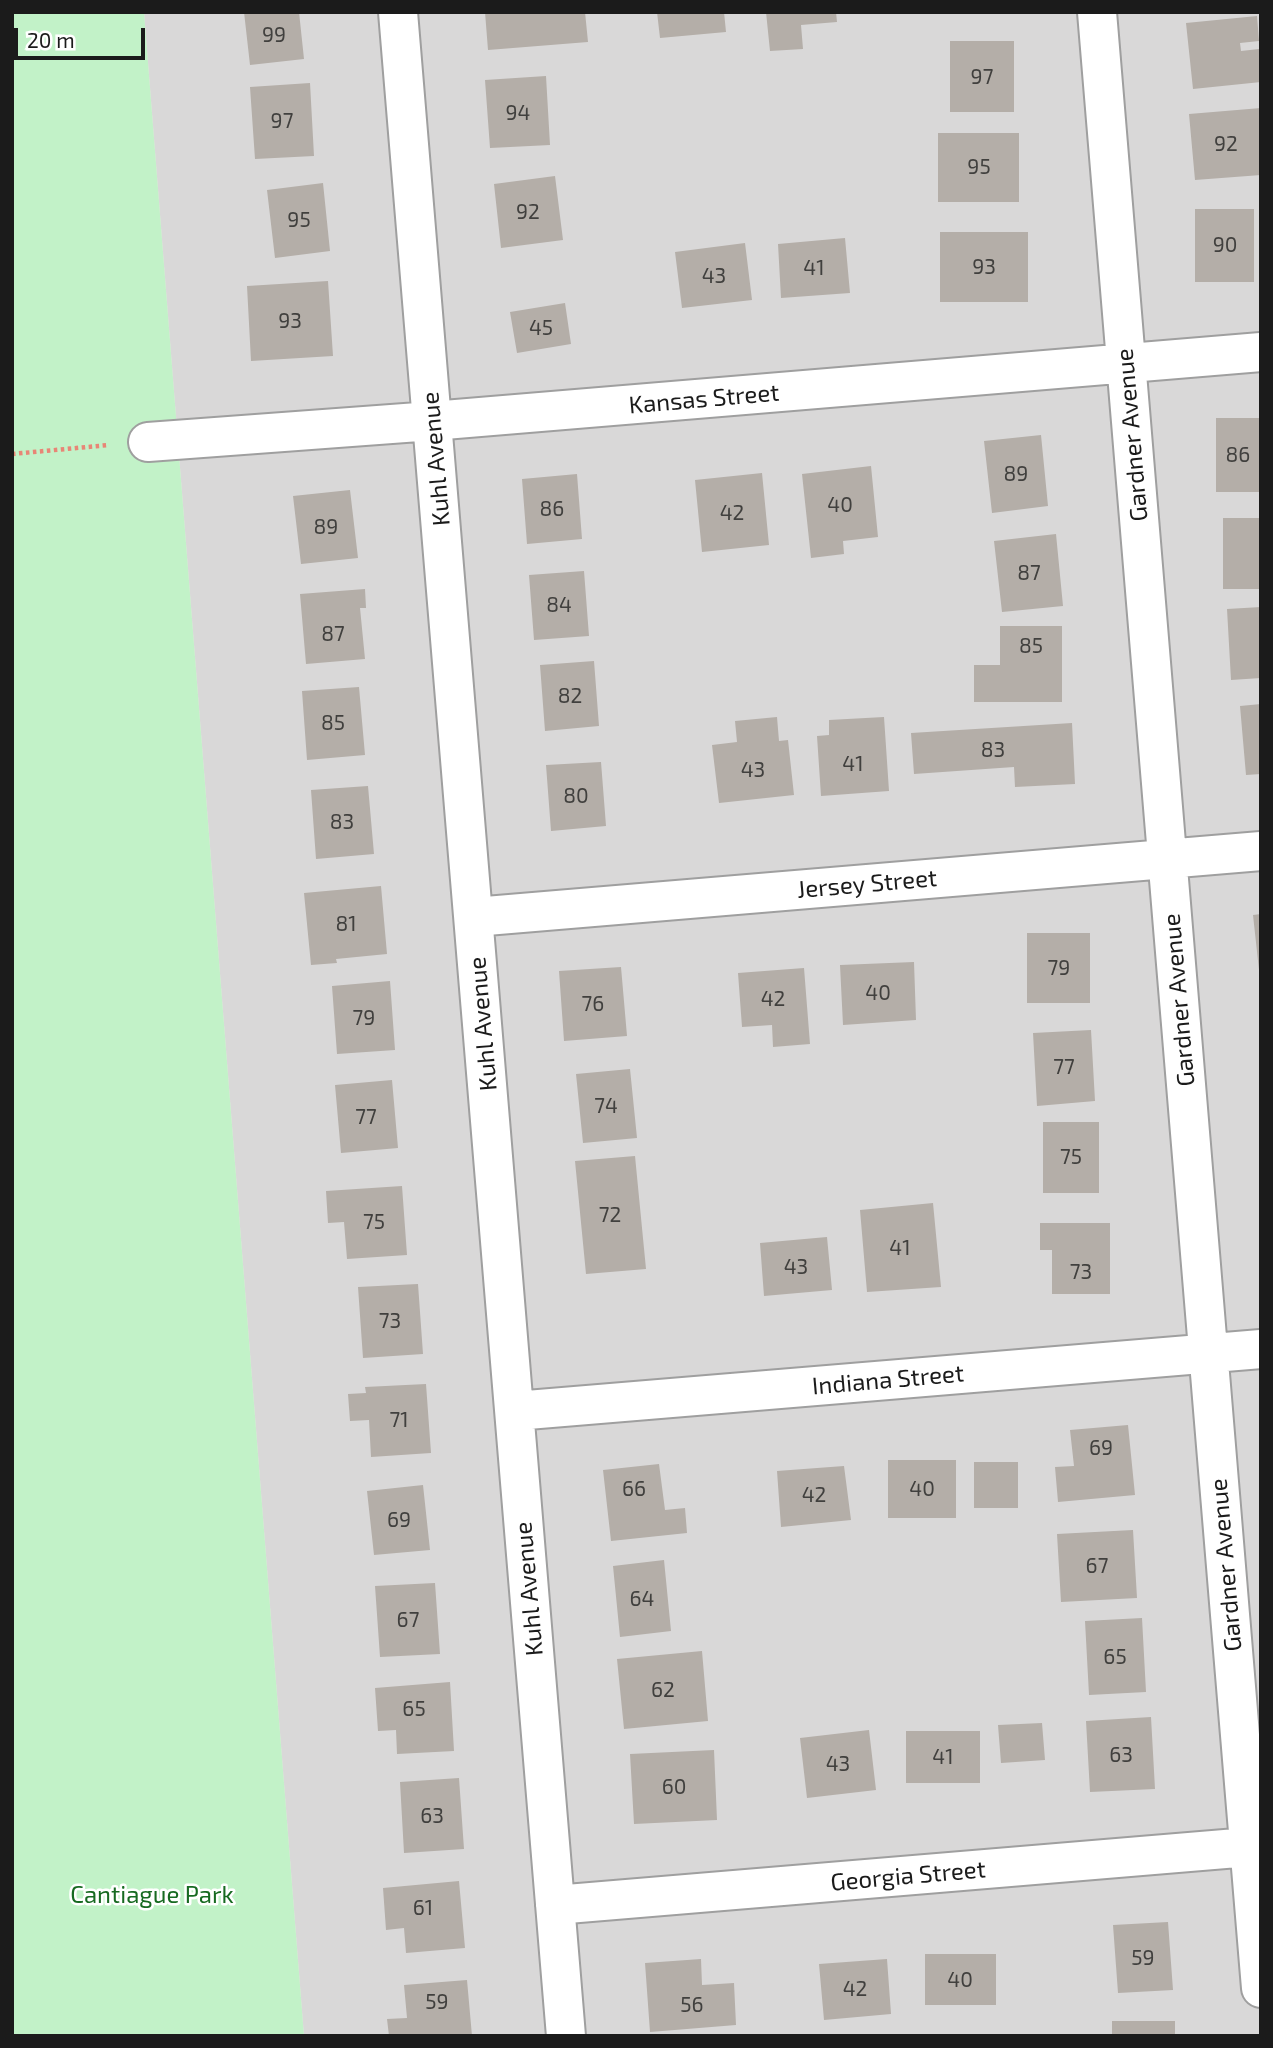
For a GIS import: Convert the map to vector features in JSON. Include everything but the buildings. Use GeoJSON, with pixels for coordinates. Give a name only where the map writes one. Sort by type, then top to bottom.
{"type":"FeatureCollection","features":[{"type":"Feature","properties":{"kind":"street","name":"Kuhl Avenue"},"geometry":{"type":"LineString","coordinates":[[398,12],[566,2036]]}},
{"type":"Feature","properties":{"kind":"street","name":"Gardner Avenue"},"geometry":{"type":"LineString","coordinates":[[1097,12],[1209,1353],[1255,1847],[1261,1988]]}},
{"type":"Feature","properties":{"kind":"street","name":"Kansas Street"},"geometry":{"type":"LineString","coordinates":[[148,442],[1261,352]]}},
{"type":"Feature","properties":{"kind":"street","name":"Jersey Street"},"geometry":{"type":"LineString","coordinates":[[474,917],[1261,851]]}},
{"type":"Feature","properties":{"kind":"street","name":"Indiana Street"},"geometry":{"type":"LineString","coordinates":[[514,1410],[1261,1349]]}},
{"type":"Feature","properties":{"kind":"street","name":"Georgia Street"},"geometry":{"type":"LineString","coordinates":[[555,1905],[1255,1847]]}},
{"type":"Feature","properties":{"kind":"path"},"geometry":{"type":"LineString","coordinates":[[12,454],[148,442]]}},
{"type":"Feature","properties":{"kind":"shaded area"},"geometry":{"type":"Polygon","coordinates":[[[144,12],[1261,12],[1261,2036],[304,2036],[144,12]]]}},
{"type":"Feature","properties":{"kind":"green space","name":"Cantiague Park"},"geometry":{"type":"Polygon","coordinates":[[[12,12],[144,12],[304,2036],[12,2036],[12,12]]]}}]}
